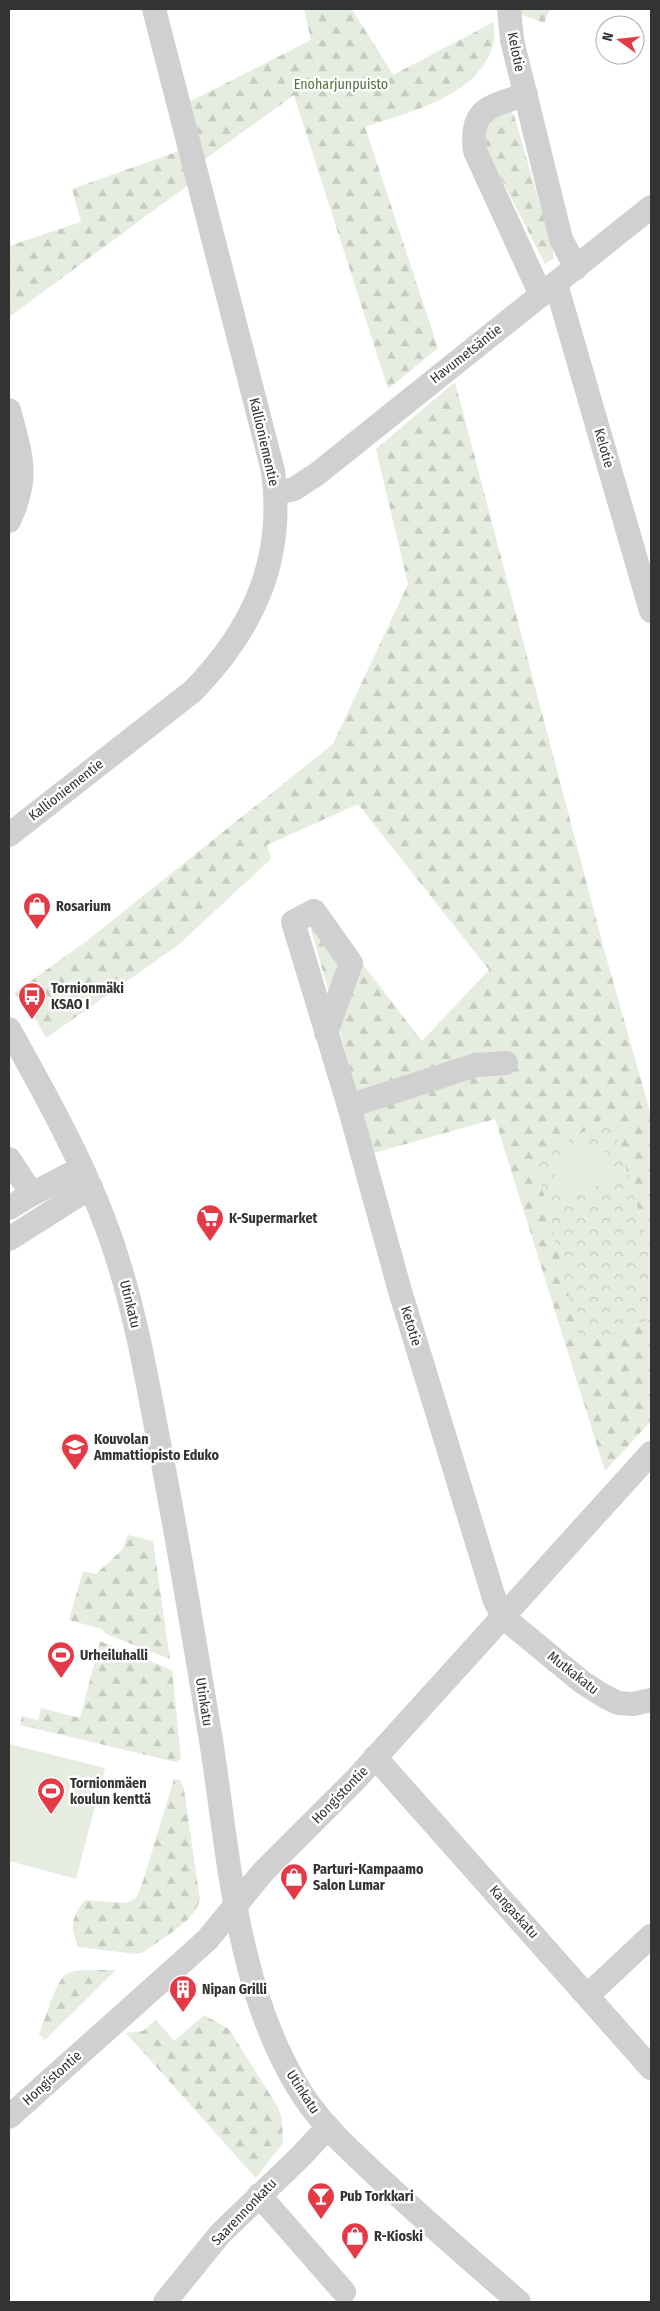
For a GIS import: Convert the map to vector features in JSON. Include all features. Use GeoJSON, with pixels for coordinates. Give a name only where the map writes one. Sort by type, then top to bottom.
{"type":"FeatureCollection","features":[{"type":"Feature","properties":{"kind":"street","name":"Kallioniementie"},"geometry":{"type":"LineString","coordinates":[[9,835],[193,691],[224,657],[242,629],[258,597],[268,571],[273,547],[276,494],[273,471],[154,9]]}},
{"type":"Feature","properties":{"kind":"street","name":"Kelotie"},"geometry":{"type":"LineString","coordinates":[[508,9],[512,40],[561,239],[576,268]]}},
{"type":"Feature","properties":{"kind":"street","name":"Kelotie"},"geometry":{"type":"LineString","coordinates":[[526,94],[488,107],[477,116],[474,130],[475,151],[549,290],[651,611]]}},
{"type":"Feature","properties":{"kind":"street","name":"Havumetsäntie"},"geometry":{"type":"LineString","coordinates":[[276,494],[294,489],[317,474],[651,207]]}},
{"type":"Feature","properties":{"kind":"street"},"geometry":{"type":"LineString","coordinates":[[9,410],[21,457],[22,479],[21,491],[9,521]]}},
{"type":"Feature","properties":{"kind":"street","name":"Utinkatu"},"geometry":{"type":"LineString","coordinates":[[9,1029],[58,1116],[87,1177],[122,1271],[142,1356],[171,1504],[236,1907],[246,1955],[267,2022],[296,2085],[328,2126],[395,2192],[519,2302]]}},
{"type":"Feature","properties":{"kind":"street","name":"Ketotie"},"geometry":{"type":"LineString","coordinates":[[326,1033],[349,1106],[400,1291],[495,1601],[503,1617]]}},
{"type":"Feature","properties":{"kind":"street"},"geometry":{"type":"LineString","coordinates":[[349,1106],[476,1064],[506,1063]]}},
{"type":"Feature","properties":{"kind":"street"},"geometry":{"type":"LineString","coordinates":[[9,1159],[32,1194]]}},
{"type":"Feature","properties":{"kind":"street"},"geometry":{"type":"LineString","coordinates":[[9,1208],[32,1194],[87,1177]]}},
{"type":"Feature","properties":{"kind":"street"},"geometry":{"type":"LineString","coordinates":[[9,1239],[87,1177]]}},
{"type":"Feature","properties":{"kind":"street","name":"Hongistontie"},"geometry":{"type":"LineString","coordinates":[[9,2117],[207,1940],[263,1872],[326,1810],[651,1453]]}},
{"type":"Feature","properties":{"kind":"street","name":"Mutkakatu"},"geometry":{"type":"LineString","coordinates":[[503,1617],[582,1682],[604,1696],[618,1703],[633,1704],[651,1700]]}},
{"type":"Feature","properties":{"kind":"street","name":"Kangaskatu"},"geometry":{"type":"LineString","coordinates":[[375,1757],[651,2068]]}},
{"type":"Feature","properties":{"kind":"street"},"geometry":{"type":"LineString","coordinates":[[588,1995],[651,1936]]}},
{"type":"Feature","properties":{"kind":"street","name":"Saarennonkatu"},"geometry":{"type":"LineString","coordinates":[[165,2302],[220,2234],[301,2156],[328,2126]]}},
{"type":"Feature","properties":{"kind":"street"},"geometry":{"type":"LineString","coordinates":[[259,2195],[344,2292]]}},
{"type":"Feature","properties":{"kind":"green space","name":"Enoharjunpuisto"},"geometry":{"type":"Polygon","coordinates":[[[304,9],[352,9],[393,75],[494,22],[493,45],[485,63],[473,78],[458,90],[440,100],[365,127],[438,348],[388,389],[294,95],[204,160],[189,102],[311,40],[304,9]]]}},
{"type":"Feature","properties":{"kind":"green space"},"geometry":{"type":"Polygon","coordinates":[[[515,9],[550,9],[544,23],[514,12],[515,9]]]}},
{"type":"Feature","properties":{"kind":"green space"},"geometry":{"type":"Polygon","coordinates":[[[509,110],[514,115],[553,250],[553,259],[545,264],[487,151],[485,132],[488,119],[509,110]]]}},
{"type":"Feature","properties":{"kind":"green space"},"geometry":{"type":"Polygon","coordinates":[[[179,151],[188,185],[9,317],[9,246],[81,222],[72,189],[179,151]]]}},
{"type":"Feature","properties":{"kind":"green space"},"geometry":{"type":"Polygon","coordinates":[[[455,382],[605,953],[651,1115],[651,1253],[610,1115],[581,1345],[651,1319],[651,1421],[605,1471],[495,1119],[374,1153],[311,929],[328,919],[422,1041],[489,970],[358,804],[267,845],[271,859],[177,946],[46,1038],[34,1016],[14,993],[88,940],[333,744],[408,584],[376,449],[455,382]]]}},
{"type":"Feature","properties":{"kind":"green space"},"geometry":{"type":"Polygon","coordinates":[[[610,1114],[651,1253],[651,1319],[581,1345],[536,1163],[610,1114]]]}},
{"type":"Feature","properties":{"kind":"green space"},"geometry":{"type":"Polygon","coordinates":[[[602,1143],[614,1180],[562,1197],[550,1160],[602,1143]]]}},
{"type":"Feature","properties":{"kind":"green space"},"geometry":{"type":"Polygon","coordinates":[[[128,1535],[153,1541],[170,1659],[106,1634],[102,1629],[69,1620],[83,1571],[96,1574],[122,1550],[128,1535]]]}},
{"type":"Feature","properties":{"kind":"green space"},"geometry":{"type":"Polygon","coordinates":[[[100,1641],[172,1670],[181,1759],[176,1762],[20,1725],[22,1716],[38,1720],[41,1708],[80,1718],[100,1641]]]}},
{"type":"Feature","properties":{"kind":"green space","name":"Tornionmäen koulun kenttä"},"geometry":{"type":"Polygon","coordinates":[[[9,1744],[105,1768],[76,1879],[9,1861],[9,1744]]]}},
{"type":"Feature","properties":{"kind":"green space"},"geometry":{"type":"Polygon","coordinates":[[[174,1779],[180,1780],[184,1789],[200,1900],[196,1908],[191,1916],[177,1929],[144,1952],[136,1954],[79,1947],[74,1934],[73,1922],[85,1900],[126,1903],[136,1898],[174,1779]]]}},
{"type":"Feature","properties":{"kind":"green space"},"geometry":{"type":"Polygon","coordinates":[[[116,1970],[45,2040],[39,2034],[57,1987],[65,1975],[74,1971],[116,1970]]]}},
{"type":"Feature","properties":{"kind":"green space"},"geometry":{"type":"Polygon","coordinates":[[[204,2015],[229,2029],[276,2104],[282,2118],[283,2143],[256,2178],[126,2033],[143,2031],[156,2020],[174,2041],[204,2015]]]}},
{"type":"Feature","properties":{"kind":"place","name":"Rosarium"},"geometry":{"type":"Point","coordinates":[37,930]}},
{"type":"Feature","properties":{"kind":"place","name":"Tornionmäki KSAO I"},"geometry":{"type":"Point","coordinates":[32,1020]}},
{"type":"Feature","properties":{"kind":"place","name":"K-Supermarket"},"geometry":{"type":"Point","coordinates":[210,1242]}},
{"type":"Feature","properties":{"kind":"place","name":"Kouvolan Ammattiopisto Eduko"},"geometry":{"type":"Point","coordinates":[75,1471]}},
{"type":"Feature","properties":{"kind":"place","name":"Urheiluhalli"},"geometry":{"type":"Point","coordinates":[61,1679]}},
{"type":"Feature","properties":{"kind":"place","name":"Tornionmäen koulun kenttä"},"geometry":{"type":"Point","coordinates":[51,1815]}},
{"type":"Feature","properties":{"kind":"place","name":"Parturi-Kampaamo Salon Lumar"},"geometry":{"type":"Point","coordinates":[294,1901]}},
{"type":"Feature","properties":{"kind":"place","name":"Nipan Grilli"},"geometry":{"type":"Point","coordinates":[183,2013]}},
{"type":"Feature","properties":{"kind":"place","name":"Pub Torkkari"},"geometry":{"type":"Point","coordinates":[321,2220]}},
{"type":"Feature","properties":{"kind":"place","name":"R-Kioski"},"geometry":{"type":"Point","coordinates":[355,2260]}}]}
